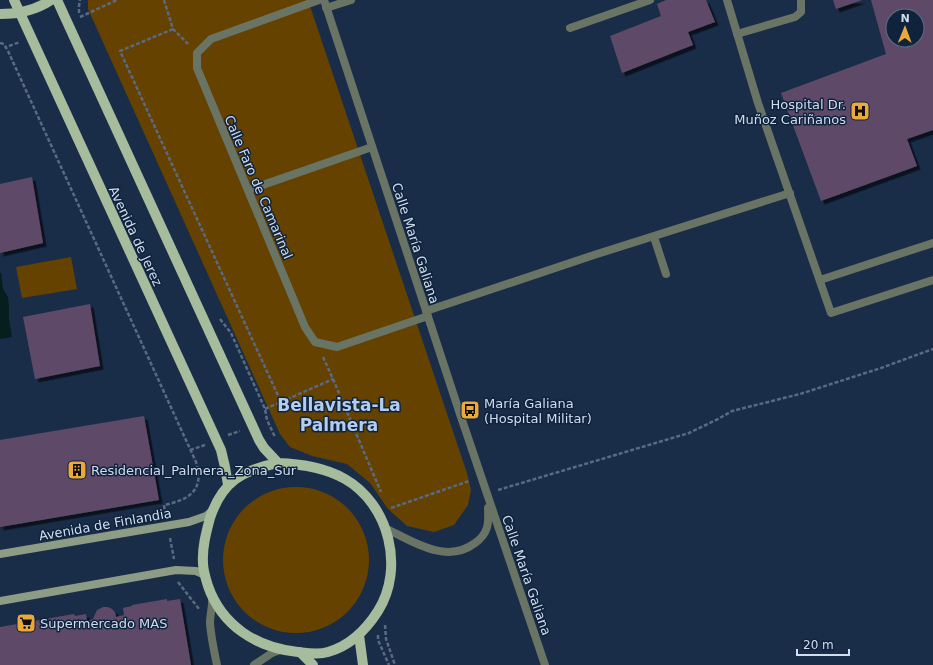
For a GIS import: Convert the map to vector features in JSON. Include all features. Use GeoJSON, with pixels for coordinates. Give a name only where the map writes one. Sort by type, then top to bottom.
{"type":"FeatureCollection","features":[{"type":"Feature","properties":{"kind":"main road","name":"Avenida de Jerez"},"geometry":{"type":"LineString","coordinates":[[14,0],[221,450],[228,485]]}},
{"type":"Feature","properties":{"kind":"main road"},"geometry":{"type":"LineString","coordinates":[[0,14],[19,13],[31,10],[51,0]]}},
{"type":"Feature","properties":{"kind":"main road","name":"Avenida de Jerez"},"geometry":{"type":"LineString","coordinates":[[57,0],[259,440],[264,448],[278,463]]}},
{"type":"Feature","properties":{"kind":"main road"},"geometry":{"type":"LineString","coordinates":[[278,463],[307,465],[344,479],[361,490],[375,508],[385,528],[391,552],[392,569],[389,586],[378,611],[359,635],[346,644],[326,653],[280,650],[253,640],[226,619],[212,596],[205,575],[203,563],[206,532],[216,502],[228,485],[243,473],[259,466],[278,463]]}},
{"type":"Feature","properties":{"kind":"main road","name":"Avenida de Finlandia"},"geometry":{"type":"LineString","coordinates":[[0,554],[189,522],[206,516],[212,511]]}},
{"type":"Feature","properties":{"kind":"main road"},"geometry":{"type":"LineString","coordinates":[[0,601],[176,570],[196,572],[205,575]]}},
{"type":"Feature","properties":{"kind":"main road"},"geometry":{"type":"LineString","coordinates":[[359,635],[363,665]]}},
{"type":"Feature","properties":{"kind":"main road"},"geometry":{"type":"LineString","coordinates":[[300,652],[313,665]]}},
{"type":"Feature","properties":{"kind":"street"},"geometry":{"type":"LineString","coordinates":[[198,53],[211,39],[319,0]]}},
{"type":"Feature","properties":{"kind":"street"},"geometry":{"type":"LineString","coordinates":[[325,4],[351,0]]}},
{"type":"Feature","properties":{"kind":"street"},"geometry":{"type":"LineString","coordinates":[[570,28],[650,0]]}},
{"type":"Feature","properties":{"kind":"street"},"geometry":{"type":"LineString","coordinates":[[727,0],[758,104],[831,313],[933,280]]}},
{"type":"Feature","properties":{"kind":"street"},"geometry":{"type":"LineString","coordinates":[[737,34],[795,17],[801,12],[801,0]]}},
{"type":"Feature","properties":{"kind":"street","name":"Calle María Galiana"},"geometry":{"type":"LineString","coordinates":[[325,4],[486,494],[545,665]]}},
{"type":"Feature","properties":{"kind":"street","name":"Calle Faro de Camarinal"},"geometry":{"type":"LineString","coordinates":[[198,53],[196,68],[305,327],[315,342]]}},
{"type":"Feature","properties":{"kind":"street"},"geometry":{"type":"LineString","coordinates":[[248,190],[372,147]]}},
{"type":"Feature","properties":{"kind":"street"},"geometry":{"type":"LineString","coordinates":[[315,342],[337,347],[427,313],[654,237],[790,194]]}},
{"type":"Feature","properties":{"kind":"street"},"geometry":{"type":"LineString","coordinates":[[654,237],[666,274]]}},
{"type":"Feature","properties":{"kind":"street"},"geometry":{"type":"LineString","coordinates":[[820,280],[933,244]]}},
{"type":"Feature","properties":{"kind":"street","name":"Calle María Galiana"},"geometry":{"type":"LineString","coordinates":[[385,528],[430,549],[447,553],[468,549],[484,537],[489,520],[486,494]]}},
{"type":"Feature","properties":{"kind":"street"},"geometry":{"type":"LineString","coordinates":[[212,596],[213,606],[210,616],[210,624],[217,665]]}},
{"type":"Feature","properties":{"kind":"street"},"geometry":{"type":"LineString","coordinates":[[254,665],[272,653],[280,650]]}},
{"type":"Feature","properties":{"kind":"path"},"geometry":{"type":"LineString","coordinates":[[80,0],[78,6],[83,24]]}},
{"type":"Feature","properties":{"kind":"path"},"geometry":{"type":"LineString","coordinates":[[80,17],[117,0]]}},
{"type":"Feature","properties":{"kind":"path"},"geometry":{"type":"LineString","coordinates":[[164,0],[173,30],[198,53]]}},
{"type":"Feature","properties":{"kind":"path"},"geometry":{"type":"LineString","coordinates":[[173,30],[120,51],[281,402]]}},
{"type":"Feature","properties":{"kind":"path"},"geometry":{"type":"LineString","coordinates":[[9,46],[20,42]]}},
{"type":"Feature","properties":{"kind":"path"},"geometry":{"type":"LineString","coordinates":[[0,43],[4,44],[8,51],[196,462],[199,474],[196,488],[189,497],[164,505],[166,518]]}},
{"type":"Feature","properties":{"kind":"path"},"geometry":{"type":"LineString","coordinates":[[217,315],[231,333],[276,440]]}},
{"type":"Feature","properties":{"kind":"path"},"geometry":{"type":"LineString","coordinates":[[315,342],[334,379],[382,494]]}},
{"type":"Feature","properties":{"kind":"path"},"geometry":{"type":"LineString","coordinates":[[486,494],[689,433],[718,420],[732,411],[800,394],[881,368],[933,349]]}},
{"type":"Feature","properties":{"kind":"path"},"geometry":{"type":"LineString","coordinates":[[264,409],[334,379]]}},
{"type":"Feature","properties":{"kind":"path"},"geometry":{"type":"LineString","coordinates":[[388,509],[481,477]]}},
{"type":"Feature","properties":{"kind":"path"},"geometry":{"type":"LineString","coordinates":[[169,534],[174,563]]}},
{"type":"Feature","properties":{"kind":"path"},"geometry":{"type":"LineString","coordinates":[[177,580],[178,584],[191,598]]}},
{"type":"Feature","properties":{"kind":"path"},"geometry":{"type":"LineString","coordinates":[[378,632],[378,640],[388,665]]}},
{"type":"Feature","properties":{"kind":"shaded area"},"geometry":{"type":"Polygon","coordinates":[[[88,0],[308,0],[467,473],[471,490],[468,505],[454,525],[434,532],[407,526],[388,509],[370,483],[347,464],[312,456],[290,447],[280,434],[88,9],[88,0]]]}},
{"type":"Feature","properties":{"kind":"shaded area"},"geometry":{"type":"Polygon","coordinates":[[[71,257],[77,289],[22,298],[16,267],[71,257]]]}},
{"type":"Feature","properties":{"kind":"shaded area"},"geometry":{"type":"Polygon","coordinates":[[[0,273],[3,289],[8,297],[12,337],[0,339],[0,273]]]}},
{"type":"Feature","properties":{"kind":"shaded area"},"geometry":{"type":"Polygon","coordinates":[[[289,487],[303,487],[317,490],[337,499],[348,508],[357,519],[366,539],[369,560],[366,581],[357,601],[348,612],[337,621],[317,630],[303,633],[289,633],[275,630],[255,621],[244,612],[235,601],[226,581],[223,567],[223,553],[226,539],[235,519],[244,508],[255,499],[275,490],[289,487]]]}},
{"type":"Feature","properties":{"kind":"building"},"geometry":{"type":"Polygon","coordinates":[[[666,0],[706,0],[715,22],[688,32],[693,45],[622,73],[610,36],[661,16],[657,4],[666,0]]]}},
{"type":"Feature","properties":{"kind":"building"},"geometry":{"type":"Polygon","coordinates":[[[833,0],[862,0],[836,9],[833,0]]]}},
{"type":"Feature","properties":{"kind":"building","name":"Hospital Dr. Muñoz Cariñanos"},"geometry":{"type":"Polygon","coordinates":[[[871,0],[933,0],[933,130],[907,139],[917,166],[821,201],[781,93],[886,54],[871,0]]]}},
{"type":"Feature","properties":{"kind":"building"},"geometry":{"type":"Polygon","coordinates":[[[32,177],[43,243],[0,253],[0,184],[32,177]]]}},
{"type":"Feature","properties":{"kind":"building"},"geometry":{"type":"Polygon","coordinates":[[[90,304],[100,366],[35,379],[23,317],[90,304]]]}},
{"type":"Feature","properties":{"kind":"building","name":"Residencial_Palmera._Zona_Sur"},"geometry":{"type":"Polygon","coordinates":[[[144,416],[159,500],[0,527],[0,440],[144,416]]]}},
{"type":"Feature","properties":{"kind":"building"},"geometry":{"type":"Polygon","coordinates":[[[167,599],[167,601],[180,599],[191,665],[0,665],[0,627],[74,614],[75,616],[86,614],[87,621],[93,619],[97,610],[103,607],[112,609],[115,612],[116,617],[124,615],[123,608],[167,599]]]}},
{"type":"Feature","properties":{"kind":"place","name":"Hospital Dr. Muñoz Cariñanos"},"geometry":{"type":"Point","coordinates":[860,111]}},
{"type":"Feature","properties":{"kind":"place","name":"María Galiana (Hospital Militar)"},"geometry":{"type":"Point","coordinates":[470,410]}},
{"type":"Feature","properties":{"kind":"place","name":"Residencial_Palmera._Zona_Sur"},"geometry":{"type":"Point","coordinates":[77,470]}},
{"type":"Feature","properties":{"kind":"place","name":"Supermercado MAS"},"geometry":{"type":"Point","coordinates":[26,623]}},
{"type":"Feature","properties":{"kind":"district","name":"Bellavista-La Palmera"},"geometry":{"type":"Point","coordinates":[339,415]}}]}
